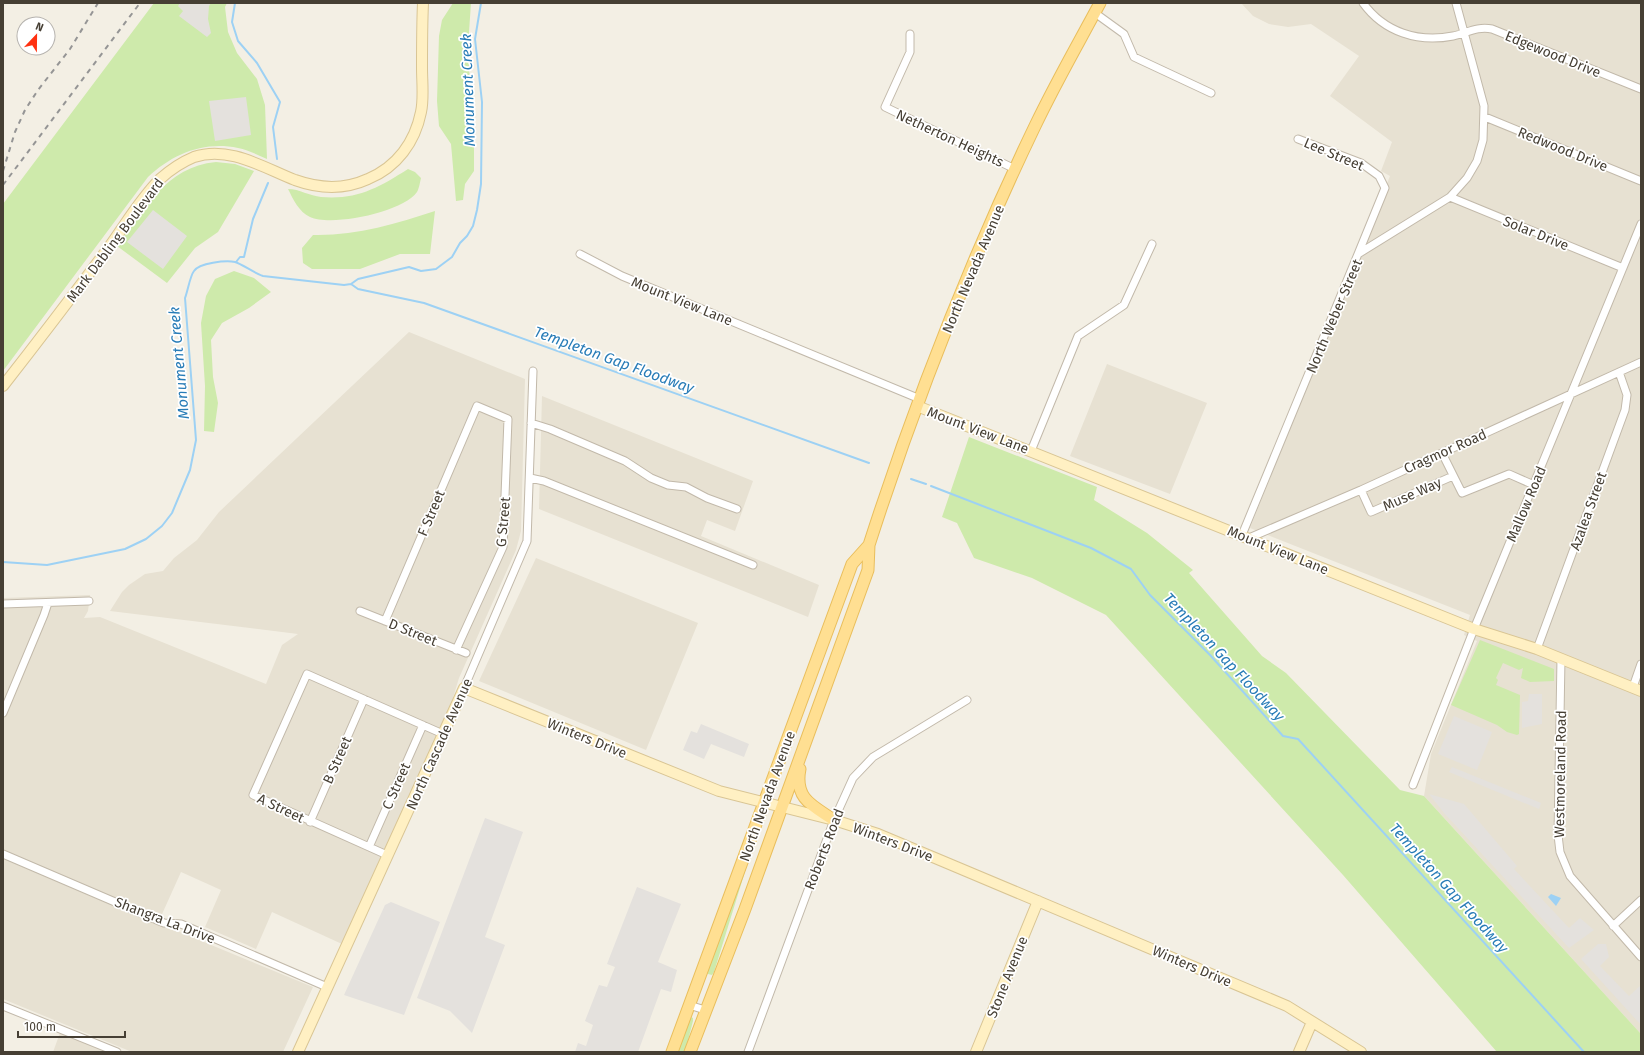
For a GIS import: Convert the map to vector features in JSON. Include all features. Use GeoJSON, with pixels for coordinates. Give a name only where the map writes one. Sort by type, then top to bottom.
{"type":"FeatureCollection","features":[{"type":"Feature","properties":{"kind":"main road","name":"North Nevada Avenue"},"geometry":{"type":"LineString","coordinates":[[690,1052],[705,1010],[746,909],[781,807],[868,570],[869,545],[918,402],[969,273],[1015,169],[1058,80],[1100,3]]}},
{"type":"Feature","properties":{"kind":"main road","name":"North Nevada Avenue"},"geometry":{"type":"LineString","coordinates":[[672,1052],[852,564],[869,545]]}},
{"type":"Feature","properties":{"kind":"main road"},"geometry":{"type":"LineString","coordinates":[[804,747],[799,775],[801,794],[810,804],[834,820]]}},
{"type":"Feature","properties":{"kind":"street","name":"Mark Dabling Boulevard"},"geometry":{"type":"LineString","coordinates":[[3,386],[44,334],[132,214],[170,170],[194,157],[210,154],[235,156],[296,180],[317,186],[336,188],[356,185],[389,167],[405,151],[414,134],[421,111],[423,3]]}},
{"type":"Feature","properties":{"kind":"street","name":"Edgewood Drive"},"geometry":{"type":"LineString","coordinates":[[1363,3],[1380,21],[1393,30],[1407,35],[1436,39],[1484,28],[1492,29],[1641,89]]}},
{"type":"Feature","properties":{"kind":"street","name":"North Weber Street"},"geometry":{"type":"LineString","coordinates":[[1245,536],[1358,254],[1450,197],[1467,178],[1477,161],[1483,140],[1485,117],[1482,92],[1456,3]]}},
{"type":"Feature","properties":{"kind":"street"},"geometry":{"type":"LineString","coordinates":[[1094,13],[1124,34],[1134,57],[1211,93]]}},
{"type":"Feature","properties":{"kind":"street","name":"Netherton Heights"},"geometry":{"type":"LineString","coordinates":[[910,34],[910,52],[885,107],[1015,169]]}},
{"type":"Feature","properties":{"kind":"street","name":"Redwood Drive"},"geometry":{"type":"LineString","coordinates":[[1485,117],[1641,181]]}},
{"type":"Feature","properties":{"kind":"street","name":"Lee Street"},"geometry":{"type":"LineString","coordinates":[[1298,139],[1361,163],[1379,176],[1385,188],[1358,254]]}},
{"type":"Feature","properties":{"kind":"street","name":"Solar Drive"},"geometry":{"type":"LineString","coordinates":[[1450,197],[1623,268]]}},
{"type":"Feature","properties":{"kind":"street","name":"Mallow Road"},"geometry":{"type":"LineString","coordinates":[[1413,785],[1474,629],[1641,224]]}},
{"type":"Feature","properties":{"kind":"street"},"geometry":{"type":"LineString","coordinates":[[1031,451],[1078,336],[1124,305],[1152,244]]}},
{"type":"Feature","properties":{"kind":"street","name":"Mount View Lane"},"geometry":{"type":"LineString","coordinates":[[580,254],[622,276],[1031,451],[1474,629],[1537,649],[1637,689]]}},
{"type":"Feature","properties":{"kind":"street","name":"Cragmor Road"},"geometry":{"type":"LineString","coordinates":[[1245,536],[1360,490],[1641,362]]}},
{"type":"Feature","properties":{"kind":"street","name":"North Cascade Avenue"},"geometry":{"type":"LineString","coordinates":[[298,1052],[464,688],[526,547],[528,533],[533,371]]}},
{"type":"Feature","properties":{"kind":"street","name":"Azalea Street"},"geometry":{"type":"LineString","coordinates":[[1537,649],[1625,410],[1627,395],[1619,372]]}},
{"type":"Feature","properties":{"kind":"street","name":"F Street"},"geometry":{"type":"LineString","coordinates":[[385,621],[477,406]]}},
{"type":"Feature","properties":{"kind":"street","name":"G Street"},"geometry":{"type":"LineString","coordinates":[[456,650],[503,547],[508,419],[477,406]]}},
{"type":"Feature","properties":{"kind":"street"},"geometry":{"type":"LineString","coordinates":[[531,424],[550,429],[625,461],[651,478],[668,485],[686,487],[737,509]]}},
{"type":"Feature","properties":{"kind":"street","name":"Muse Way"},"geometry":{"type":"LineString","coordinates":[[1442,453],[1462,493],[1509,474],[1534,485]]}},
{"type":"Feature","properties":{"kind":"street","name":"Muse Way"},"geometry":{"type":"LineString","coordinates":[[1360,490],[1371,512],[1453,476]]}},
{"type":"Feature","properties":{"kind":"street"},"geometry":{"type":"LineString","coordinates":[[530,478],[544,481],[753,565]]}},
{"type":"Feature","properties":{"kind":"street"},"geometry":{"type":"LineString","coordinates":[[3,604],[89,601]]}},
{"type":"Feature","properties":{"kind":"street"},"geometry":{"type":"LineString","coordinates":[[3,713],[48,603]]}},
{"type":"Feature","properties":{"kind":"street","name":"D Street"},"geometry":{"type":"LineString","coordinates":[[360,611],[477,658]]}},
{"type":"Feature","properties":{"kind":"street","name":"Westmoreland Road"},"geometry":{"type":"LineString","coordinates":[[1561,658],[1558,835],[1560,852],[1566,868],[1576,885],[1641,957]]}},
{"type":"Feature","properties":{"kind":"street"},"geometry":{"type":"LineString","coordinates":[[1637,689],[1641,664]]}},
{"type":"Feature","properties":{"kind":"street","name":"A Street"},"geometry":{"type":"LineString","coordinates":[[364,699],[307,674],[253,795],[310,822],[388,855]]}},
{"type":"Feature","properties":{"kind":"street","name":"Winters Drive"},"geometry":{"type":"LineString","coordinates":[[464,688],[700,784],[740,797],[834,820],[878,834],[1287,1006],[1361,1052]]}},
{"type":"Feature","properties":{"kind":"street"},"geometry":{"type":"LineString","coordinates":[[364,699],[443,734]]}},
{"type":"Feature","properties":{"kind":"street","name":"B Street"},"geometry":{"type":"LineString","coordinates":[[310,822],[364,699]]}},
{"type":"Feature","properties":{"kind":"street","name":"Roberts Road"},"geometry":{"type":"LineString","coordinates":[[748,1052],[848,786],[857,772],[874,757],[967,700]]}},
{"type":"Feature","properties":{"kind":"street","name":"C Street"},"geometry":{"type":"LineString","coordinates":[[369,847],[423,725]]}},
{"type":"Feature","properties":{"kind":"street","name":"Shangra La Drive"},"geometry":{"type":"LineString","coordinates":[[3,854],[164,923],[181,924],[327,987]]}},
{"type":"Feature","properties":{"kind":"street"},"geometry":{"type":"LineString","coordinates":[[1613,926],[1641,900]]}},
{"type":"Feature","properties":{"kind":"street","name":"Stone Avenue"},"geometry":{"type":"LineString","coordinates":[[976,1052],[1038,901]]}},
{"type":"Feature","properties":{"kind":"street"},"geometry":{"type":"LineString","coordinates":[[689,1005],[705,1010]]}},
{"type":"Feature","properties":{"kind":"street"},"geometry":{"type":"LineString","coordinates":[[3,1006],[117,1052]]}},
{"type":"Feature","properties":{"kind":"street"},"geometry":{"type":"LineString","coordinates":[[1299,1052],[1312,1022]]}},
{"type":"Feature","properties":{"kind":"shaded area"},"geometry":{"type":"Polygon","coordinates":[[[180,3],[211,3],[209,6],[208,19],[211,33],[207,37],[179,16],[183,11],[178,6],[180,3]]]}},
{"type":"Feature","properties":{"kind":"shaded area"},"geometry":{"type":"Polygon","coordinates":[[[1241,3],[1641,3],[1641,1034],[1424,796],[1431,754],[1477,641],[1464,635],[1470,615],[1250,528],[1390,176],[1381,171],[1392,142],[1330,96],[1359,56],[1311,24],[1288,27],[1269,24],[1253,16],[1241,3]]]}},
{"type":"Feature","properties":{"kind":"shaded area"},"geometry":{"type":"Polygon","coordinates":[[[246,97],[251,135],[215,141],[209,101],[246,97]]]}},
{"type":"Feature","properties":{"kind":"shaded area"},"geometry":{"type":"Polygon","coordinates":[[[153,210],[187,236],[163,269],[127,242],[153,210]]]}},
{"type":"Feature","properties":{"kind":"shaded area"},"geometry":{"type":"Polygon","coordinates":[[[409,332],[525,379],[521,531],[516,550],[459,678],[452,701],[342,944],[272,912],[256,949],[205,927],[221,890],[181,872],[158,923],[313,987],[283,1052],[132,1052],[3,999],[3,598],[90,595],[88,611],[84,618],[100,617],[266,684],[282,645],[298,634],[110,611],[122,592],[129,585],[145,574],[163,571],[174,558],[197,540],[219,512],[409,332]]]}},
{"type":"Feature","properties":{"kind":"shaded area"},"geometry":{"type":"Polygon","coordinates":[[[1107,364],[1207,403],[1170,494],[1070,456],[1107,364]]]}},
{"type":"Feature","properties":{"kind":"shaded area"},"geometry":{"type":"Polygon","coordinates":[[[542,396],[753,481],[735,531],[707,520],[701,536],[819,585],[808,617],[539,509],[542,396]]]}},
{"type":"Feature","properties":{"kind":"shaded area"},"geometry":{"type":"Polygon","coordinates":[[[536,558],[698,623],[646,750],[479,681],[536,558]]]}},
{"type":"Feature","properties":{"kind":"shaded area"},"geometry":{"type":"Polygon","coordinates":[[[1529,694],[1542,694],[1542,724],[1522,728],[1522,702],[1528,701],[1529,694]]]}},
{"type":"Feature","properties":{"kind":"shaded area"},"geometry":{"type":"Polygon","coordinates":[[[1454,716],[1492,732],[1477,770],[1438,754],[1454,716]]]}},
{"type":"Feature","properties":{"kind":"shaded area"},"geometry":{"type":"Polygon","coordinates":[[[701,724],[749,744],[744,757],[711,744],[704,759],[683,750],[691,731],[697,733],[701,724]]]}},
{"type":"Feature","properties":{"kind":"shaded area"},"geometry":{"type":"Polygon","coordinates":[[[1452,767],[1541,803],[1539,809],[1449,772],[1452,767]]]}},
{"type":"Feature","properties":{"kind":"shaded area"},"geometry":{"type":"Polygon","coordinates":[[[1429,794],[1464,804],[1517,866],[1514,869],[1569,928],[1580,918],[1594,930],[1569,948],[1444,813],[1429,794]]]}},
{"type":"Feature","properties":{"kind":"shaded area"},"geometry":{"type":"Polygon","coordinates":[[[485,818],[523,832],[485,937],[505,945],[472,1033],[450,1011],[417,998],[485,818]]]}},
{"type":"Feature","properties":{"kind":"shaded area"},"geometry":{"type":"Polygon","coordinates":[[[637,887],[681,904],[658,962],[677,970],[671,992],[661,989],[638,1052],[575,1052],[578,1043],[586,1046],[593,1025],[585,1021],[599,985],[607,987],[615,967],[607,964],[637,887]]]}},
{"type":"Feature","properties":{"kind":"shaded area"},"geometry":{"type":"Polygon","coordinates":[[[391,902],[440,922],[404,1015],[344,995],[385,905],[391,902]]]}},
{"type":"Feature","properties":{"kind":"shaded area"},"geometry":{"type":"Polygon","coordinates":[[[1598,944],[1606,944],[1609,957],[1600,966],[1629,996],[1641,985],[1641,1025],[1581,959],[1598,944]]]}},
{"type":"Feature","properties":{"kind":"shaded area"},"geometry":{"type":"Polygon","coordinates":[[[60,1033],[106,1052],[53,1052],[60,1033]]]}},
{"type":"Feature","properties":{"kind":"green space"},"geometry":{"type":"Polygon","coordinates":[[[154,3],[227,3],[225,7],[228,32],[237,53],[257,79],[265,105],[267,159],[238,148],[213,146],[189,151],[178,156],[148,177],[3,371],[3,204],[154,3]]]}},
{"type":"Feature","properties":{"kind":"green space"},"geometry":{"type":"Polygon","coordinates":[[[453,3],[471,3],[469,71],[474,98],[474,171],[465,184],[463,200],[456,201],[451,144],[439,126],[437,101],[439,36],[442,20],[453,3]]]}},
{"type":"Feature","properties":{"kind":"green space"},"geometry":{"type":"Polygon","coordinates":[[[216,162],[235,164],[254,171],[218,232],[195,248],[167,283],[117,246],[148,204],[170,181],[183,172],[198,166],[216,162]]]}},
{"type":"Feature","properties":{"kind":"green space"},"geometry":{"type":"Polygon","coordinates":[[[408,169],[415,172],[421,178],[417,192],[409,199],[397,206],[383,211],[350,219],[320,220],[310,217],[300,209],[288,189],[321,197],[346,197],[377,187],[408,169]]]}},
{"type":"Feature","properties":{"kind":"green space"},"geometry":{"type":"Polygon","coordinates":[[[435,211],[430,254],[400,254],[360,269],[312,269],[303,263],[302,248],[313,235],[344,234],[360,231],[390,225],[435,211]]]}},
{"type":"Feature","properties":{"kind":"green space"},"geometry":{"type":"Polygon","coordinates":[[[234,271],[254,278],[271,292],[249,308],[222,323],[211,340],[213,377],[218,403],[214,432],[204,431],[205,386],[201,323],[206,296],[215,279],[234,271]]]}},
{"type":"Feature","properties":{"kind":"green space"},"geometry":{"type":"Polygon","coordinates":[[[969,437],[1097,487],[1094,500],[1147,533],[1193,570],[1189,573],[1262,656],[1286,673],[1400,790],[1424,796],[1641,1034],[1641,1052],[1497,1052],[1343,875],[1106,615],[1032,578],[974,558],[957,523],[942,517],[969,437]]]}},
{"type":"Feature","properties":{"kind":"green space"},"geometry":{"type":"Polygon","coordinates":[[[1480,640],[1554,669],[1554,681],[1530,682],[1521,678],[1523,668],[1519,670],[1503,663],[1496,678],[1498,680],[1496,685],[1520,695],[1519,734],[1517,735],[1507,732],[1497,725],[1451,705],[1480,640]]]}},
{"type":"Feature","properties":{"kind":"green space"},"geometry":{"type":"Polygon","coordinates":[[[756,836],[714,972],[712,975],[708,974],[707,968],[756,836]]]}},
{"type":"Feature","properties":{"kind":"green space"},"geometry":{"type":"Polygon","coordinates":[[[691,1017],[693,1018],[693,1021],[685,1052],[676,1052],[688,1019],[691,1017]]]}},
{"type":"Feature","properties":{"kind":"water"},"geometry":{"type":"Polygon","coordinates":[[[1551,894],[1561,898],[1556,906],[1548,897],[1551,894]]]}},
{"type":"Feature","properties":{"kind":"waterway"},"geometry":{"type":"LineString","coordinates":[[235,3],[232,22],[238,41],[257,63],[280,102],[273,127],[277,159]]}},
{"type":"Feature","properties":{"kind":"waterway","name":"Monument Creek"},"geometry":{"type":"LineString","coordinates":[[3,562],[47,565],[125,549],[146,539],[162,526],[172,513],[190,470],[196,440],[185,298],[191,276],[197,268],[207,264],[231,261],[263,276],[344,285],[351,284],[358,279],[409,267],[421,271],[436,269],[452,257],[460,243],[467,236],[473,226],[481,184],[482,102],[475,39],[481,3]]}},
{"type":"Feature","properties":{"kind":"waterway"},"geometry":{"type":"LineString","coordinates":[[236,262],[240,257],[244,257],[253,219],[268,183]]}},
{"type":"Feature","properties":{"kind":"waterway","name":"Templeton Gap Floodway"},"geometry":{"type":"LineString","coordinates":[[351,284],[358,289],[424,303],[869,463]]}},
{"type":"Feature","properties":{"kind":"waterway","name":"Templeton Gap Floodway"},"geometry":{"type":"LineString","coordinates":[[911,479],[926,484]]}},
{"type":"Feature","properties":{"kind":"waterway","name":"Templeton Gap Floodway"},"geometry":{"type":"LineString","coordinates":[[931,486],[1091,548],[1131,569],[1150,595],[1210,655],[1283,736],[1298,739],[1584,1052]]}},
{"type":"Feature","properties":{"kind":"railway"},"geometry":{"type":"LineString","coordinates":[[3,171],[15,132],[25,110],[38,90],[70,49],[98,3]]}},
{"type":"Feature","properties":{"kind":"railway"},"geometry":{"type":"LineString","coordinates":[[3,185],[140,3]]}}]}
